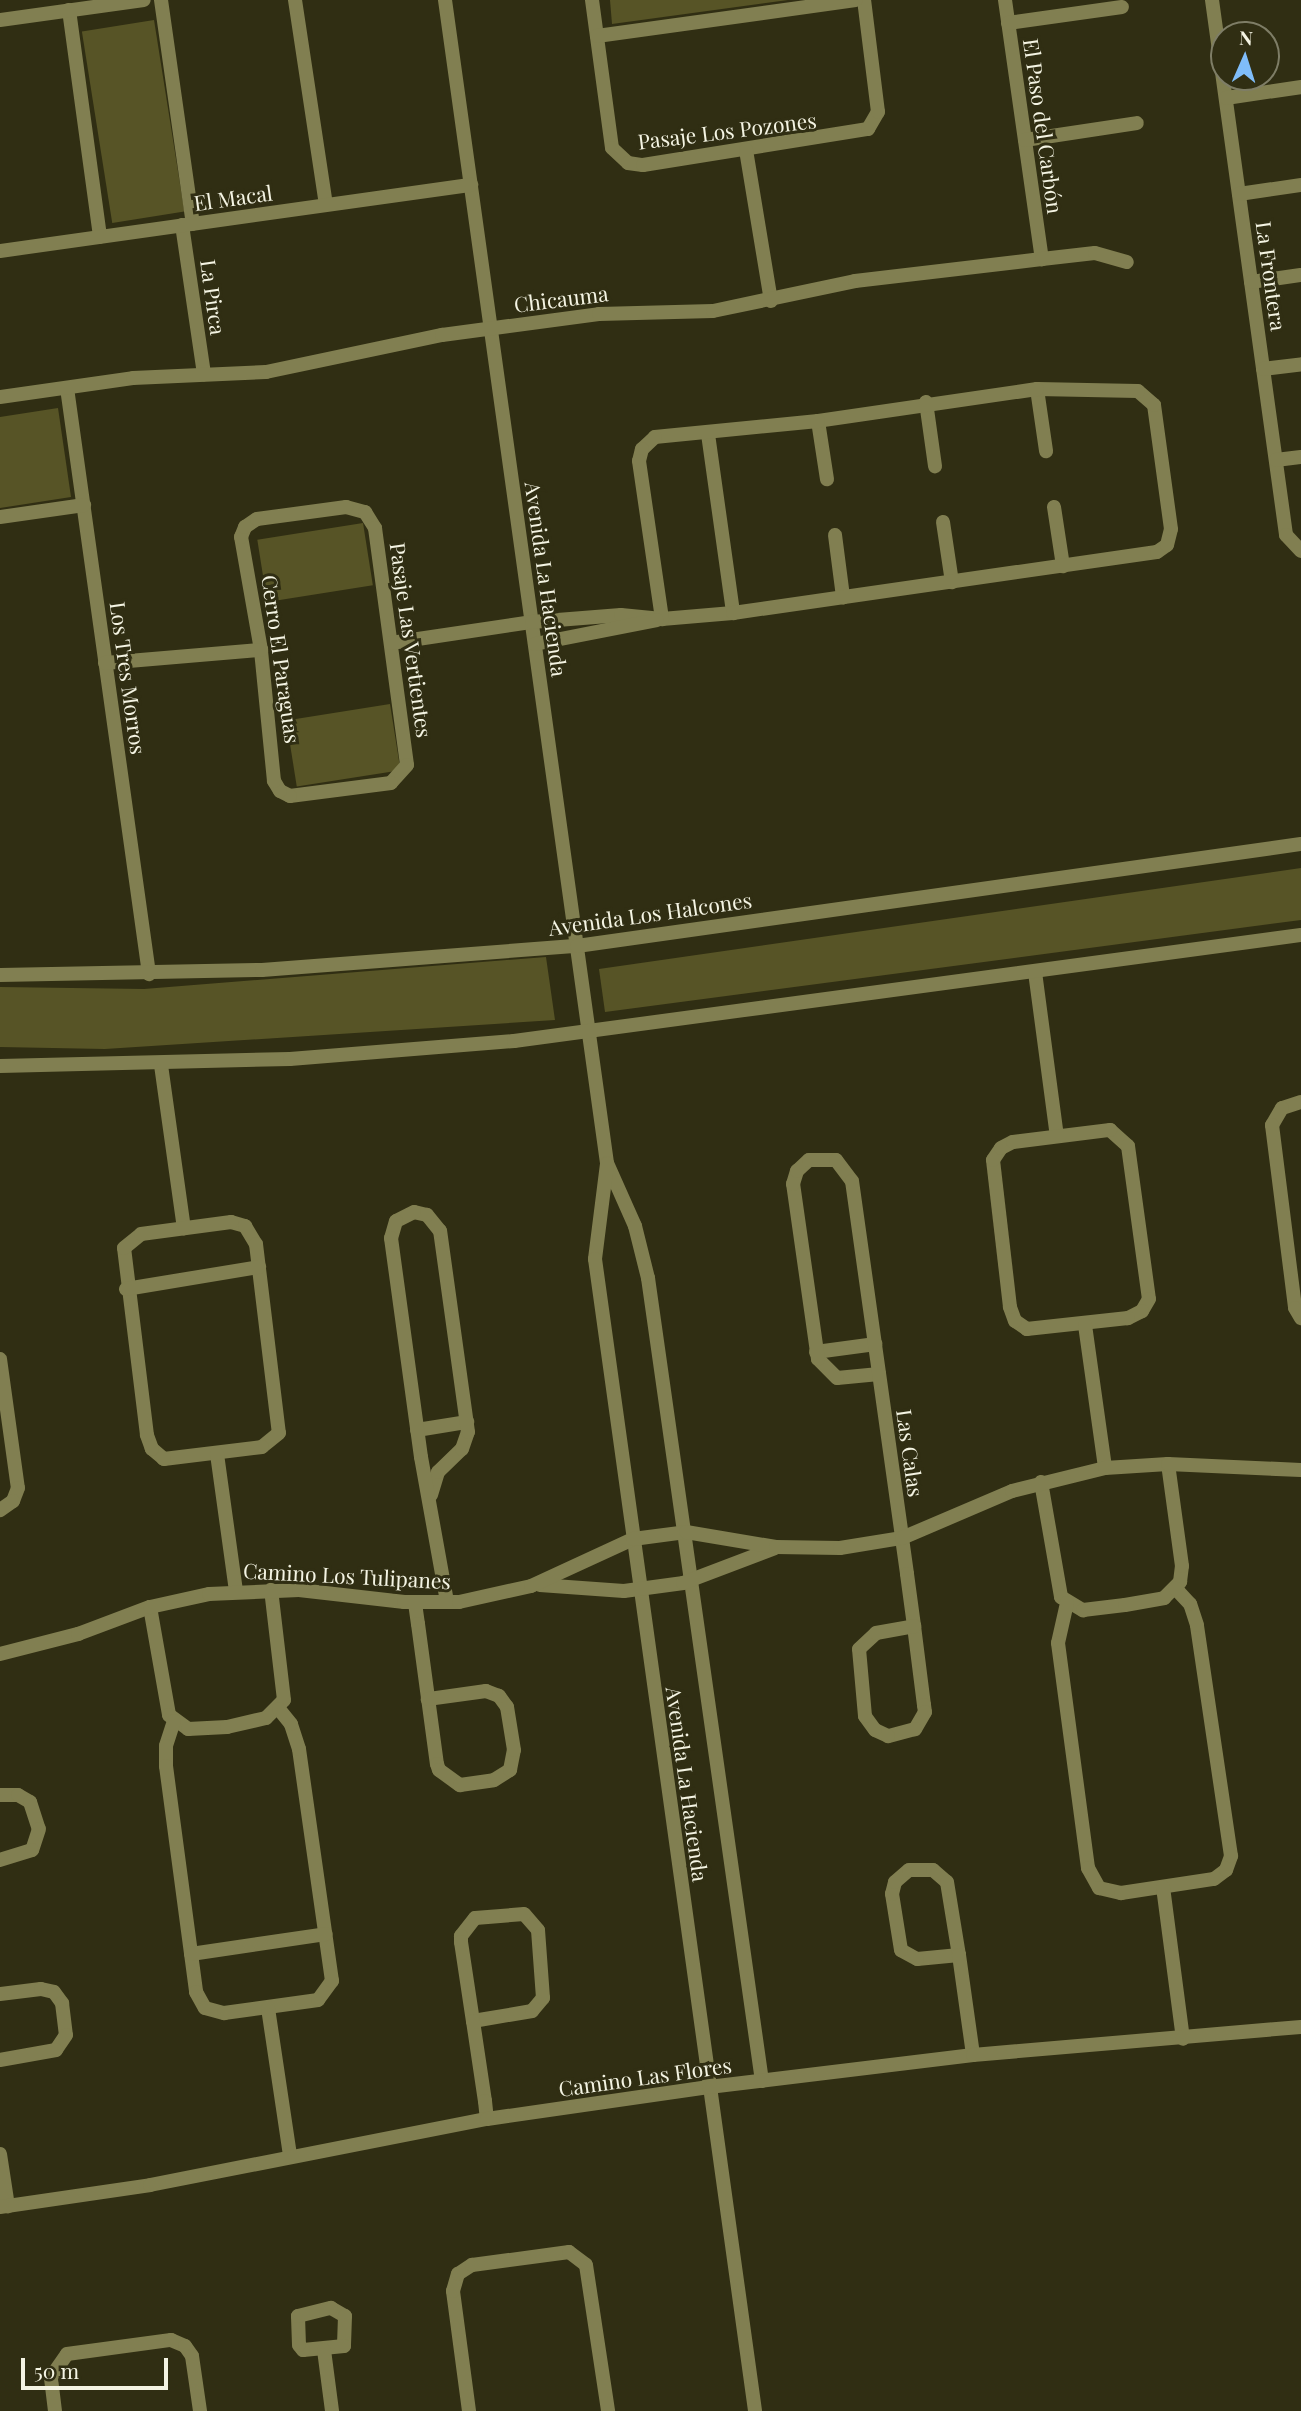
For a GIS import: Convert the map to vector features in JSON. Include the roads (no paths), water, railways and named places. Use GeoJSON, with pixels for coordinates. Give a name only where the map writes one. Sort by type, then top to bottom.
{"type":"FeatureCollection","features":[{"type":"Feature","properties":{"kind":"street"},"geometry":{"type":"LineString","coordinates":[[0,20],[144,0]]}},
{"type":"Feature","properties":{"kind":"street","name":"La Pirca"},"geometry":{"type":"LineString","coordinates":[[161,0],[204,374]]}},
{"type":"Feature","properties":{"kind":"street"},"geometry":{"type":"LineString","coordinates":[[295,0],[326,205]]}},
{"type":"Feature","properties":{"kind":"street","name":"Avenida La Hacienda"},"geometry":{"type":"LineString","coordinates":[[445,0],[607,1163],[644,1259],[686,1532],[762,2081]]}},
{"type":"Feature","properties":{"kind":"street","name":"Pasaje Los Pozones"},"geometry":{"type":"LineString","coordinates":[[592,0],[610,141],[621,159],[643,165],[857,134],[873,125],[878,112],[864,0]]}},
{"type":"Feature","properties":{"kind":"street"},"geometry":{"type":"LineString","coordinates":[[597,36],[856,0]]}},
{"type":"Feature","properties":{"kind":"street","name":"El Paso del Carbón"},"geometry":{"type":"LineString","coordinates":[[1005,0],[1042,258]]}},
{"type":"Feature","properties":{"kind":"street"},"geometry":{"type":"LineString","coordinates":[[1212,0],[1218,0]]}},
{"type":"Feature","properties":{"kind":"street","name":"La Frontera"},"geometry":{"type":"LineString","coordinates":[[1212,0],[1286,535],[1301,551]]}},
{"type":"Feature","properties":{"kind":"street"},"geometry":{"type":"LineString","coordinates":[[1008,23],[1122,7]]}},
{"type":"Feature","properties":{"kind":"street"},"geometry":{"type":"LineString","coordinates":[[69,10],[100,237]]}},
{"type":"Feature","properties":{"kind":"street"},"geometry":{"type":"LineString","coordinates":[[1226,97],[1301,88]]}},
{"type":"Feature","properties":{"kind":"street"},"geometry":{"type":"LineString","coordinates":[[1025,140],[1137,124]]}},
{"type":"Feature","properties":{"kind":"street"},"geometry":{"type":"LineString","coordinates":[[746,150],[771,301]]}},
{"type":"Feature","properties":{"kind":"street","name":"El Macal"},"geometry":{"type":"LineString","coordinates":[[0,251],[471,185]]}},
{"type":"Feature","properties":{"kind":"street"},"geometry":{"type":"LineString","coordinates":[[1239,194],[1301,185]]}},
{"type":"Feature","properties":{"kind":"street","name":"Chicauma"},"geometry":{"type":"LineString","coordinates":[[0,397],[67,387],[286,368],[491,328],[600,314],[713,311],[771,301],[855,281],[1042,258],[1095,253],[1127,262]]}},
{"type":"Feature","properties":{"kind":"street"},"geometry":{"type":"LineString","coordinates":[[1251,282],[1301,275]]}},
{"type":"Feature","properties":{"kind":"street"},"geometry":{"type":"LineString","coordinates":[[1263,369],[1301,364]]}},
{"type":"Feature","properties":{"kind":"street","name":"Los Tres Morros"},"geometry":{"type":"LineString","coordinates":[[67,387],[149,974]]}},
{"type":"Feature","properties":{"kind":"street"},"geometry":{"type":"LineString","coordinates":[[535,644],[662,619],[733,613],[1152,554],[1167,545],[1171,529],[1156,411],[1152,400],[1138,391],[1037,389],[926,402],[818,421],[708,435],[655,437],[639,455],[662,619]]}},
{"type":"Feature","properties":{"kind":"street"},"geometry":{"type":"LineString","coordinates":[[1037,389],[1046,451]]}},
{"type":"Feature","properties":{"kind":"street"},"geometry":{"type":"LineString","coordinates":[[926,402],[935,466]]}},
{"type":"Feature","properties":{"kind":"street"},"geometry":{"type":"LineString","coordinates":[[818,421],[827,479]]}},
{"type":"Feature","properties":{"kind":"street"},"geometry":{"type":"LineString","coordinates":[[708,435],[733,613]]}},
{"type":"Feature","properties":{"kind":"street"},"geometry":{"type":"LineString","coordinates":[[1276,460],[1301,457]]}},
{"type":"Feature","properties":{"kind":"street"},"geometry":{"type":"LineString","coordinates":[[0,517],[84,505]]}},
{"type":"Feature","properties":{"kind":"street","name":"Pasaje Las Vertientes"},"geometry":{"type":"LineString","coordinates":[[245,527],[257,519],[346,507],[365,512],[375,528],[407,758],[402,776],[385,784],[303,796],[284,794]]}},
{"type":"Feature","properties":{"kind":"street"},"geometry":{"type":"LineString","coordinates":[[1054,507],[1063,566]]}},
{"type":"Feature","properties":{"kind":"street"},"geometry":{"type":"LineString","coordinates":[[943,522],[952,582]]}},
{"type":"Feature","properties":{"kind":"street","name":"Cerro El Paraguas"},"geometry":{"type":"LineString","coordinates":[[245,527],[241,543],[250,573],[261,650],[273,746],[274,781],[284,794]]}},
{"type":"Feature","properties":{"kind":"street"},"geometry":{"type":"LineString","coordinates":[[835,535],[843,597]]}},
{"type":"Feature","properties":{"kind":"street"},"geometry":{"type":"LineString","coordinates":[[391,643],[532,622],[621,615],[662,619]]}},
{"type":"Feature","properties":{"kind":"street"},"geometry":{"type":"LineString","coordinates":[[105,663],[261,650]]}},
{"type":"Feature","properties":{"kind":"street","name":"Avenida Los Halcones"},"geometry":{"type":"LineString","coordinates":[[0,975],[149,974],[377,964],[577,946],[1301,844]]}},
{"type":"Feature","properties":{"kind":"street"},"geometry":{"type":"LineString","coordinates":[[0,1066],[162,1065],[366,1054],[589,1034],[1301,935]]}},
{"type":"Feature","properties":{"kind":"street"},"geometry":{"type":"LineString","coordinates":[[1035,972],[1057,1136]]}},
{"type":"Feature","properties":{"kind":"street"},"geometry":{"type":"LineString","coordinates":[[162,1065],[184,1228]]}},
{"type":"Feature","properties":{"kind":"street"},"geometry":{"type":"LineString","coordinates":[[1297,1103],[1277,1112],[1272,1125],[1301,1318]]}},
{"type":"Feature","properties":{"kind":"street"},"geometry":{"type":"LineString","coordinates":[[1104,1129],[1126,1140],[1150,1285],[1146,1306],[1135,1315],[1085,1325],[1035,1331],[1020,1326],[1010,1307],[993,1160],[1007,1145],[1104,1129]]}},
{"type":"Feature","properties":{"kind":"street","name":"Las Calas"},"geometry":{"type":"LineString","coordinates":[[816,1352],[793,1184],[800,1166],[816,1158],[836,1160],[850,1174],[914,1626],[923,1718],[909,1733],[888,1736],[875,1730],[865,1716],[858,1656],[868,1637],[914,1626]]}},
{"type":"Feature","properties":{"kind":"street","name":"Avenida La Hacienda"},"geometry":{"type":"LineString","coordinates":[[607,1163],[595,1259],[755,2411]]}},
{"type":"Feature","properties":{"kind":"street"},"geometry":{"type":"LineString","coordinates":[[431,1495],[442,1465],[466,1444],[467,1422],[440,1231],[427,1215],[412,1212],[396,1221],[391,1238],[421,1457],[431,1495],[447,1602]]}},
{"type":"Feature","properties":{"kind":"street"},"geometry":{"type":"LineString","coordinates":[[238,1223],[254,1237],[259,1267],[281,1427],[268,1445],[173,1460],[152,1449],[122,1261],[127,1243],[141,1234],[238,1223]]}},
{"type":"Feature","properties":{"kind":"street"},"geometry":{"type":"LineString","coordinates":[[126,1289],[259,1267]]}},
{"type":"Feature","properties":{"kind":"street"},"geometry":{"type":"LineString","coordinates":[[1085,1325],[1105,1468]]}},
{"type":"Feature","properties":{"kind":"street"},"geometry":{"type":"LineString","coordinates":[[875,1344],[816,1352],[825,1371],[837,1378],[879,1374]]}},
{"type":"Feature","properties":{"kind":"street"},"geometry":{"type":"LineString","coordinates":[[0,1359],[18,1488],[13,1501],[0,1510]]}},
{"type":"Feature","properties":{"kind":"street"},"geometry":{"type":"LineString","coordinates":[[417,1430],[467,1422]]}},
{"type":"Feature","properties":{"kind":"street"},"geometry":{"type":"LineString","coordinates":[[217,1454],[236,1591]]}},
{"type":"Feature","properties":{"kind":"street"},"geometry":{"type":"LineString","coordinates":[[421,1457],[442,1465]]}},
{"type":"Feature","properties":{"kind":"street"},"geometry":{"type":"LineString","coordinates":[[1041,1482],[1056,1588],[1067,1603],[1083,1610],[1125,1605],[1164,1598],[1176,1589],[1182,1566],[1168,1464]]}},
{"type":"Feature","properties":{"kind":"street","name":"Camino Los Tulipanes"},"geometry":{"type":"LineString","coordinates":[[531,1586],[633,1539],[686,1532],[776,1547],[840,1548],[902,1538],[1041,1482],[1105,1468],[1168,1464],[1301,1470]]}},
{"type":"Feature","properties":{"kind":"street"},"geometry":{"type":"LineString","coordinates":[[741,1541],[744,1560]]}},
{"type":"Feature","properties":{"kind":"street","name":"Camino Los Tulipanes"},"geometry":{"type":"LineString","coordinates":[[0,1654],[78,1634],[150,1607],[236,1591],[271,1590],[415,1603],[447,1602],[531,1586],[640,1590],[693,1581],[776,1547]]}},
{"type":"Feature","properties":{"kind":"street"},"geometry":{"type":"LineString","coordinates":[[1067,1603],[1060,1619],[1058,1643],[1090,1875],[1099,1888],[1113,1893],[1163,1887],[1214,1879],[1226,1870],[1231,1856],[1197,1625],[1189,1604],[1176,1589]]}},
{"type":"Feature","properties":{"kind":"street"},"geometry":{"type":"LineString","coordinates":[[150,1607],[163,1701],[174,1721],[188,1729],[212,1729],[266,1718],[279,1709],[285,1680],[271,1590]]}},
{"type":"Feature","properties":{"kind":"street"},"geometry":{"type":"LineString","coordinates":[[415,1603],[428,1699],[437,1764],[447,1780],[460,1784],[494,1780],[510,1770],[514,1750],[507,1707],[499,1696],[486,1691],[428,1699]]}},
{"type":"Feature","properties":{"kind":"street"},"geometry":{"type":"LineString","coordinates":[[174,1721],[165,1756],[196,1992],[205,2008],[217,2014],[318,2000],[328,1993],[332,1981],[299,1749],[291,1724],[279,1709]]}},
{"type":"Feature","properties":{"kind":"street"},"geometry":{"type":"LineString","coordinates":[[0,1795],[18,1795],[30,1802],[39,1829],[32,1850],[0,1860]]}},
{"type":"Feature","properties":{"kind":"street"},"geometry":{"type":"LineString","coordinates":[[959,1955],[917,1959],[901,1950],[892,1894],[904,1873],[927,1868],[947,1882],[959,1955],[972,2055]]}},
{"type":"Feature","properties":{"kind":"street"},"geometry":{"type":"LineString","coordinates":[[1163,1887],[1183,2039]]}},
{"type":"Feature","properties":{"kind":"street"},"geometry":{"type":"LineString","coordinates":[[473,2021],[532,2011],[544,1998],[537,1930],[524,1914],[475,1918],[462,1930],[473,2021],[487,2119]]}},
{"type":"Feature","properties":{"kind":"street"},"geometry":{"type":"LineString","coordinates":[[191,1954],[326,1934]]}},
{"type":"Feature","properties":{"kind":"street"},"geometry":{"type":"LineString","coordinates":[[0,1994],[41,1989],[54,1992],[62,2003],[66,2035],[56,2050],[0,2060]]}},
{"type":"Feature","properties":{"kind":"street"},"geometry":{"type":"LineString","coordinates":[[268,2008],[290,2156]]}},
{"type":"Feature","properties":{"kind":"street","name":"Camino Las Flores"},"geometry":{"type":"LineString","coordinates":[[4,2206],[150,2185],[487,2119],[709,2087],[972,2055],[1301,2027]]}},
{"type":"Feature","properties":{"kind":"street"},"geometry":{"type":"LineString","coordinates":[[0,2154],[4,2206]]}},
{"type":"Feature","properties":{"kind":"street"},"geometry":{"type":"LineString","coordinates":[[469,2411],[453,2291],[458,2274],[472,2265],[569,2252],[586,2265],[608,2411]]}},
{"type":"Feature","properties":{"kind":"street"},"geometry":{"type":"LineString","coordinates":[[55,2411],[51,2376],[67,2354],[172,2340],[185,2346],[192,2356],[201,2411]]}},
{"type":"Feature","properties":{"kind":"street"},"geometry":{"type":"LineString","coordinates":[[324,2350],[332,2411]]}}]}
